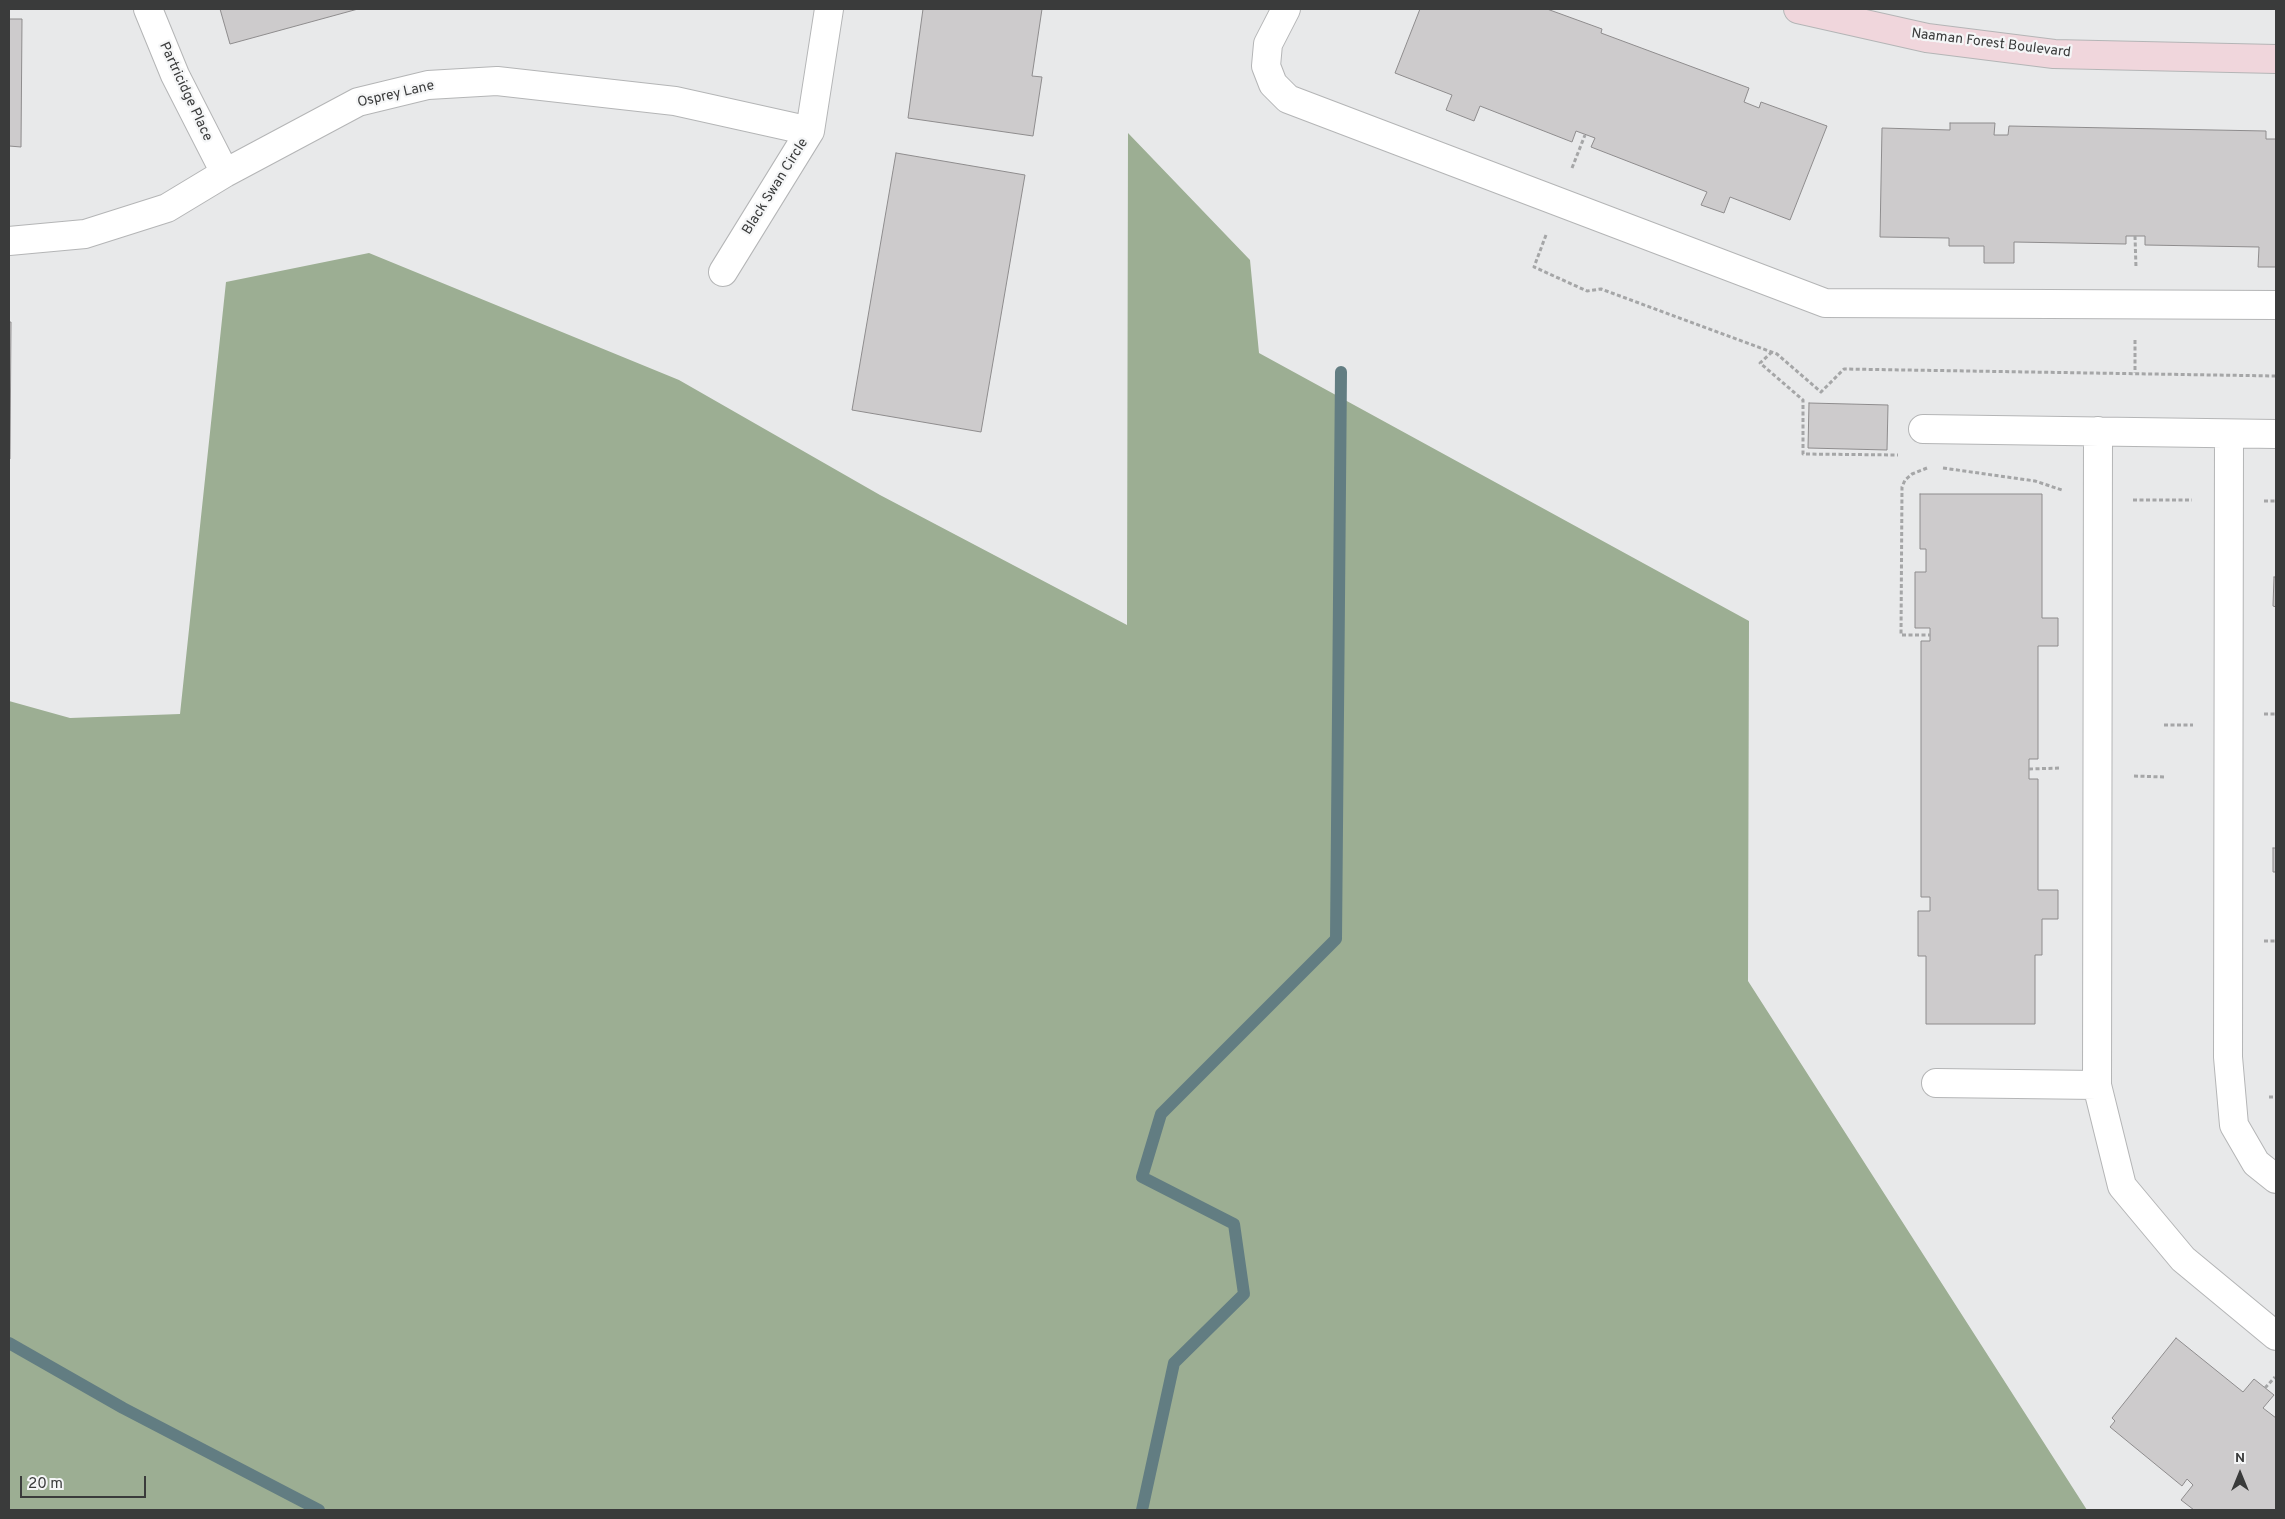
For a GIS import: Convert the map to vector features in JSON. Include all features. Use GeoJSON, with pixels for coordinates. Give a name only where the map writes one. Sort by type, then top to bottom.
{"type":"FeatureCollection","features":[{"type":"Feature","properties":{"kind":"street","name":"Partricidge Place"},"geometry":{"type":"LineString","coordinates":[[148,9],[175,75],[225,173]]}},
{"type":"Feature","properties":{"kind":"street","name":"Black Swan Circle"},"geometry":{"type":"LineString","coordinates":[[723,272],[810,131],[829,9]]}},
{"type":"Feature","properties":{"kind":"street"},"geometry":{"type":"LineString","coordinates":[[1286,9],[1268,44],[1266,66],[1273,84],[1288,99],[1825,303],[2276,305]]}},
{"type":"Feature","properties":{"kind":"street","name":"Naaman Forest Boulevard"},"geometry":{"type":"LineString","coordinates":[[1798,9],[1927,38],[2054,54],[2276,59]]}},
{"type":"Feature","properties":{"kind":"street","name":"Osprey Lane"},"geometry":{"type":"LineString","coordinates":[[9,241],[85,234],[167,208],[225,173],[358,102],[428,85],[497,81],[675,101],[810,131]]}},
{"type":"Feature","properties":{"kind":"street"},"geometry":{"type":"LineString","coordinates":[[1923,428],[2276,434]]}},
{"type":"Feature","properties":{"kind":"street"},"geometry":{"type":"LineString","coordinates":[[2098,431],[2097,1085],[2122,1186],[2183,1259],[2276,1336]]}},
{"type":"Feature","properties":{"kind":"street"},"geometry":{"type":"LineString","coordinates":[[2229,434],[2228,1057],[2234,1126],[2256,1163],[2276,1179]]}},
{"type":"Feature","properties":{"kind":"street"},"geometry":{"type":"LineString","coordinates":[[1936,1083],[2097,1085]]}},
{"type":"Feature","properties":{"kind":"path"},"geometry":{"type":"LineString","coordinates":[[1570,173],[1585,135]]}},
{"type":"Feature","properties":{"kind":"path"},"geometry":{"type":"LineString","coordinates":[[1549,227],[1534,268],[1587,291],[1601,289],[1777,354],[1821,392],[1844,370],[2276,376]]}},
{"type":"Feature","properties":{"kind":"path"},"geometry":{"type":"LineString","coordinates":[[2135,236],[2136,274]]}},
{"type":"Feature","properties":{"kind":"path"},"geometry":{"type":"LineString","coordinates":[[2135,336],[2135,373]]}},
{"type":"Feature","properties":{"kind":"path"},"geometry":{"type":"LineString","coordinates":[[1772,352],[1760,363],[1803,400],[1803,454],[1902,455]]}},
{"type":"Feature","properties":{"kind":"path"},"geometry":{"type":"LineString","coordinates":[[1912,464],[1912,474]]}},
{"type":"Feature","properties":{"kind":"path"},"geometry":{"type":"LineString","coordinates":[[1930,635],[1901,635],[1902,487],[1905,480],[1912,474],[1933,466],[2035,481],[2063,490]]}},
{"type":"Feature","properties":{"kind":"path"},"geometry":{"type":"LineString","coordinates":[[2133,500],[2198,500]]}},
{"type":"Feature","properties":{"kind":"path"},"geometry":{"type":"LineString","coordinates":[[2260,501],[2276,501]]}},
{"type":"Feature","properties":{"kind":"path"},"geometry":{"type":"LineString","coordinates":[[2259,714],[2276,714]]}},
{"type":"Feature","properties":{"kind":"path"},"geometry":{"type":"LineString","coordinates":[[2164,725],[2203,725]]}},
{"type":"Feature","properties":{"kind":"path"},"geometry":{"type":"LineString","coordinates":[[2029,769],[2063,768]]}},
{"type":"Feature","properties":{"kind":"path"},"geometry":{"type":"LineString","coordinates":[[2129,776],[2164,777]]}},
{"type":"Feature","properties":{"kind":"path"},"geometry":{"type":"LineString","coordinates":[[2265,1388],[2275,1376]]}},
{"type":"Feature","properties":{"kind":"green space"},"geometry":{"type":"Polygon","coordinates":[[[1128,133],[1250,260],[1259,353],[1749,621],[1748,981],[2087,1510],[9,1510],[9,701],[70,718],[180,714],[226,282],[369,253],[679,380],[880,495],[1127,625],[1128,133]]]}},
{"type":"Feature","properties":{"kind":"building"},"geometry":{"type":"Polygon","coordinates":[[[220,9],[358,9],[230,44],[220,9]]]}},
{"type":"Feature","properties":{"kind":"building"},"geometry":{"type":"Polygon","coordinates":[[[923,9],[1042,9],[1032,76],[1042,77],[1033,136],[908,118],[923,9]]]}},
{"type":"Feature","properties":{"kind":"building"},"geometry":{"type":"Polygon","coordinates":[[[1420,9],[1547,9],[1602,29],[1601,33],[1749,88],[1744,102],[1759,108],[1761,102],[1827,126],[1790,220],[1730,197],[1724,213],[1701,205],[1707,192],[1591,147],[1595,138],[1576,131],[1572,142],[1480,106],[1474,121],[1446,110],[1452,95],[1395,73],[1420,9]]]}},
{"type":"Feature","properties":{"kind":"building"},"geometry":{"type":"Polygon","coordinates":[[[9,19],[22,19],[21,147],[9,146],[9,19]]]}},
{"type":"Feature","properties":{"kind":"building"},"geometry":{"type":"Polygon","coordinates":[[[1950,123],[1995,123],[1994,135],[2008,135],[2009,126],[2266,131],[2266,139],[2276,139],[2276,267],[2258,267],[2259,247],[2145,245],[2145,236],[2126,236],[2126,244],[2014,242],[2014,263],[1984,263],[1984,246],[1949,246],[1949,238],[1880,237],[1882,128],[1950,130],[1950,123]]]}},
{"type":"Feature","properties":{"kind":"building"},"geometry":{"type":"Polygon","coordinates":[[[896,153],[1025,175],[981,432],[852,410],[896,153]]]}},
{"type":"Feature","properties":{"kind":"building"},"geometry":{"type":"Polygon","coordinates":[[[9,322],[11,322],[10,459],[9,459],[9,322]]]}},
{"type":"Feature","properties":{"kind":"building"},"geometry":{"type":"Polygon","coordinates":[[[1809,403],[1888,405],[1887,450],[1808,448],[1809,403]]]}},
{"type":"Feature","properties":{"kind":"building"},"geometry":{"type":"Polygon","coordinates":[[[1920,494],[2042,494],[2042,618],[2058,618],[2058,646],[2038,646],[2038,759],[2029,759],[2029,779],[2038,779],[2038,890],[2058,890],[2058,919],[2042,919],[2042,955],[2035,955],[2035,1024],[1926,1024],[1926,956],[1918,956],[1918,911],[1930,911],[1930,897],[1921,897],[1921,641],[1930,641],[1930,628],[1915,628],[1915,572],[1926,572],[1926,549],[1920,549],[1920,494]]]}},
{"type":"Feature","properties":{"kind":"building"},"geometry":{"type":"Polygon","coordinates":[[[2274,577],[2276,577],[2276,607],[2273,606],[2274,577]]]}},
{"type":"Feature","properties":{"kind":"building"},"geometry":{"type":"Polygon","coordinates":[[[2273,848],[2276,848],[2276,872],[2273,872],[2273,848]]]}},
{"type":"Feature","properties":{"kind":"building"},"geometry":{"type":"Polygon","coordinates":[[[2176,1338],[2243,1392],[2254,1379],[2274,1395],[2263,1408],[2276,1418],[2276,1510],[2194,1510],[2181,1500],[2193,1485],[2187,1479],[2182,1486],[2110,1427],[2115,1421],[2112,1418],[2176,1338]]]}},
{"type":"Feature","properties":{"kind":"waterway"},"geometry":{"type":"LineString","coordinates":[[1142,1510],[1174,1363],[1244,1294],[1234,1224],[1142,1177],[1161,1114],[1336,939],[1341,372]]}},
{"type":"Feature","properties":{"kind":"waterway"},"geometry":{"type":"LineString","coordinates":[[9,1343],[123,1408],[319,1510]]}}]}
